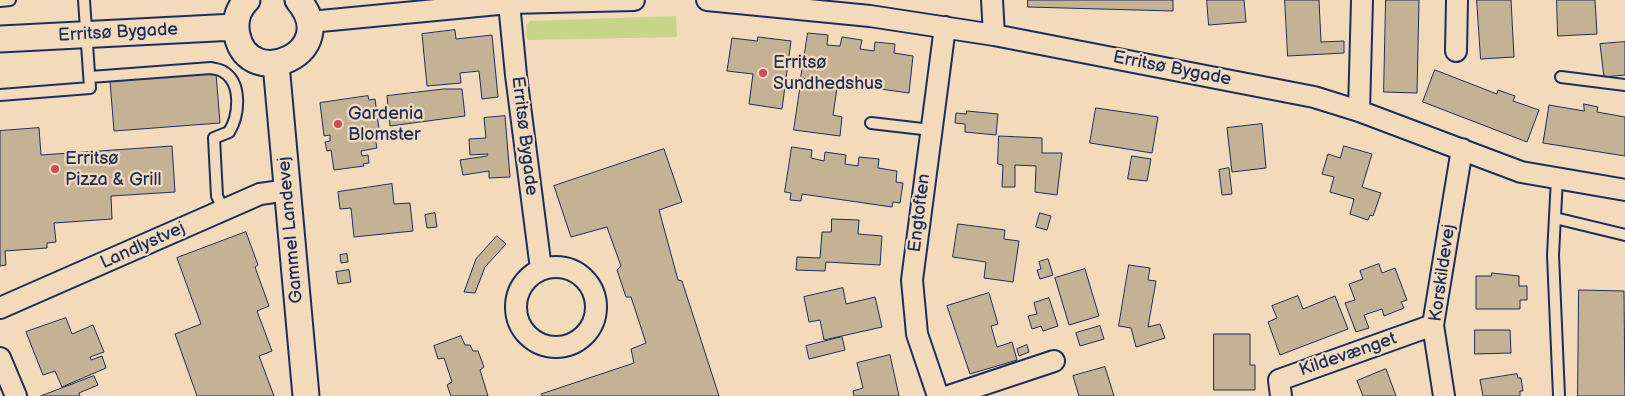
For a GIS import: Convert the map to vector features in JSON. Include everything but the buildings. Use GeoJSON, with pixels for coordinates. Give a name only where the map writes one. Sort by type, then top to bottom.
{"type":"FeatureCollection","features":[{"type":"Feature","properties":{"kind":"street"},"geometry":{"type":"LineString","coordinates":[[248,0],[238,13],[235,27],[238,42],[248,55],[261,62],[276,64],[288,61],[298,55],[308,40],[310,22],[306,8],[298,0]]}},
{"type":"Feature","properties":{"kind":"street"},"geometry":{"type":"LineString","coordinates":[[310,22],[509,3],[634,0]]}},
{"type":"Feature","properties":{"kind":"street","name":"Erritsø Bygade"},"geometry":{"type":"LineString","coordinates":[[707,0],[860,15],[994,35],[1314,97],[1359,111],[1520,172],[1625,190]]}},
{"type":"Feature","properties":{"kind":"street"},"geometry":{"type":"LineString","coordinates":[[992,0],[994,35]]}},
{"type":"Feature","properties":{"kind":"street"},"geometry":{"type":"LineString","coordinates":[[1359,111],[1362,0]]}},
{"type":"Feature","properties":{"kind":"street"},"geometry":{"type":"LineString","coordinates":[[1456,51],[1457,0]]}},
{"type":"Feature","properties":{"kind":"street","name":"Erritsø Bygade"},"geometry":{"type":"LineString","coordinates":[[509,3],[516,74],[541,269]]}},
{"type":"Feature","properties":{"kind":"street","name":"Erritsø Bygade"},"geometry":{"type":"LineString","coordinates":[[0,39],[235,27]]}},
{"type":"Feature","properties":{"kind":"street","name":"Engtoften"},"geometry":{"type":"LineString","coordinates":[[938,396],[918,334],[912,280],[945,28]]}},
{"type":"Feature","properties":{"kind":"street","name":"Gammel Landevej"},"geometry":{"type":"LineString","coordinates":[[276,64],[306,396]]}},
{"type":"Feature","properties":{"kind":"street","name":"Korskildevej"},"geometry":{"type":"LineString","coordinates":[[1444,396],[1434,325],[1462,149]]}},
{"type":"Feature","properties":{"kind":"street","name":"Landlystvej"},"geometry":{"type":"LineString","coordinates":[[0,308],[260,194],[288,190]]}},
{"type":"Feature","properties":{"kind":"street"},"geometry":{"type":"LineString","coordinates":[[564,267],[571,270],[584,277],[596,297],[595,320],[582,339],[560,348],[538,344],[521,329],[514,306],[524,282],[541,269],[564,267]]}},
{"type":"Feature","properties":{"kind":"street","name":"Kildevænget"},"geometry":{"type":"LineString","coordinates":[[1281,396],[1279,380],[1434,325]]}},
{"type":"Feature","properties":{"kind":"street"},"geometry":{"type":"LineString","coordinates":[[0,358],[16,396]]}},
{"type":"Feature","properties":{"kind":"street"},"geometry":{"type":"LineString","coordinates":[[949,396],[1054,361]]}},
{"type":"Feature","properties":{"kind":"lane"},"geometry":{"type":"LineString","coordinates":[[0,1],[10,0]]}},
{"type":"Feature","properties":{"kind":"lane"},"geometry":{"type":"LineString","coordinates":[[0,95],[90,88],[84,0]]}},
{"type":"Feature","properties":{"kind":"lane"},"geometry":{"type":"LineString","coordinates":[[90,77],[211,68],[222,71],[232,79],[238,102],[235,124],[230,132],[214,138],[217,196],[224,211]]}},
{"type":"Feature","properties":{"kind":"lane"},"geometry":{"type":"LineString","coordinates":[[1561,78],[1625,85]]}},
{"type":"Feature","properties":{"kind":"lane"},"geometry":{"type":"LineString","coordinates":[[871,123],[931,130]]}},
{"type":"Feature","properties":{"kind":"lane"},"geometry":{"type":"LineString","coordinates":[[1557,178],[1553,255],[1559,396]]}},
{"type":"Feature","properties":{"kind":"lane"},"geometry":{"type":"LineString","coordinates":[[1555,218],[1625,235]]}},
{"type":"Feature","properties":{"kind":"green space"},"geometry":{"type":"Polygon","coordinates":[[[676,16],[677,37],[528,40],[526,35],[527,24],[530,21],[676,16]]]}},
{"type":"Feature","properties":{"kind":"place","name":"Erritsø Sundhedshus"},"geometry":{"type":"Point","coordinates":[763,73]}},
{"type":"Feature","properties":{"kind":"place","name":"Gardenia Blomster"},"geometry":{"type":"Point","coordinates":[338,124]}},
{"type":"Feature","properties":{"kind":"place","name":"Erritsø Pizza & Grill"},"geometry":{"type":"Point","coordinates":[55,169]}}]}
